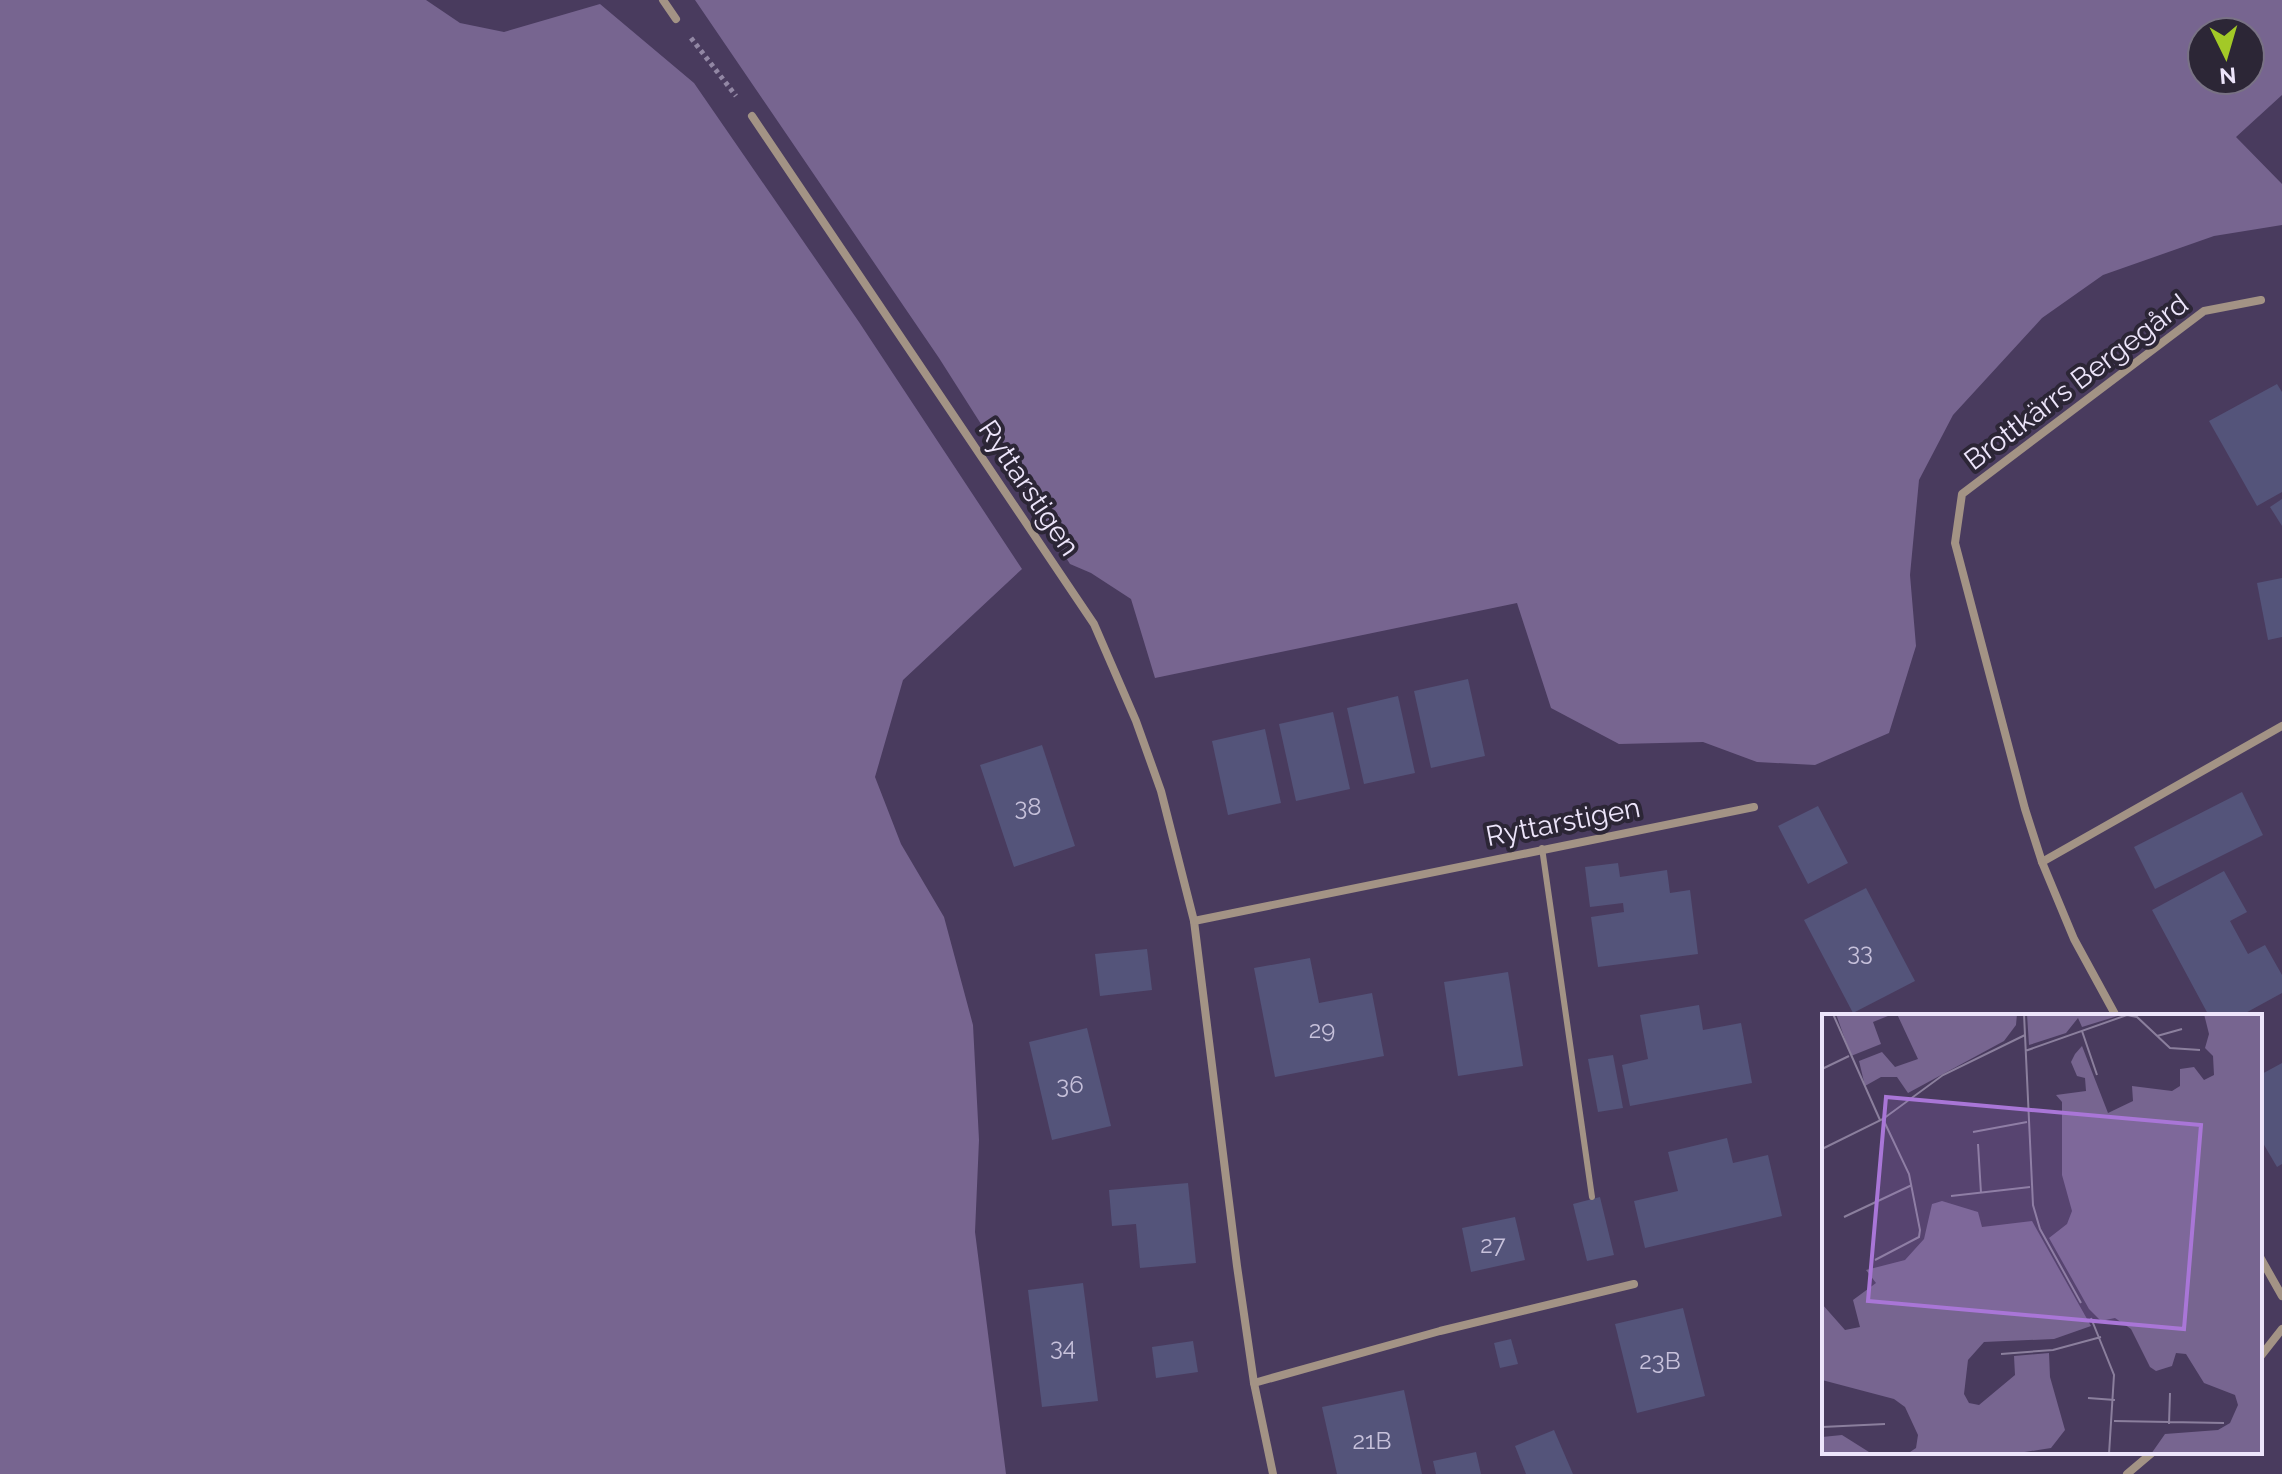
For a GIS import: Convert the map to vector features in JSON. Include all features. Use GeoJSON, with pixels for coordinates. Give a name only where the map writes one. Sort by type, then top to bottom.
{"type":"FeatureCollection","features":[{"type":"Feature","properties":{"kind":"street"},"geometry":{"type":"LineString","coordinates":[[663,0],[676,19]]}},
{"type":"Feature","properties":{"kind":"street","name":"Ryttarstigen"},"geometry":{"type":"LineString","coordinates":[[752,116],[1094,624],[1136,721],[1161,791],[1194,921],[1219,1135],[1254,1383],[1273,1474]]}},
{"type":"Feature","properties":{"kind":"street","name":"Brottkärrs Bergegård"},"geometry":{"type":"LineString","coordinates":[[2115,1014],[2074,939],[2042,862],[1955,543],[1962,494],[2204,311],[2261,300]]}},
{"type":"Feature","properties":{"kind":"street"},"geometry":{"type":"LineString","coordinates":[[2042,862],[2282,726]]}},
{"type":"Feature","properties":{"kind":"street","name":"Ryttarstigen"},"geometry":{"type":"LineString","coordinates":[[1194,921],[1542,847],[1754,807]]}},
{"type":"Feature","properties":{"kind":"street"},"geometry":{"type":"LineString","coordinates":[[2262,1261],[2282,1296]]}},
{"type":"Feature","properties":{"kind":"street"},"geometry":{"type":"LineString","coordinates":[[1254,1383],[1440,1331],[1634,1284]]}},
{"type":"Feature","properties":{"kind":"street"},"geometry":{"type":"LineString","coordinates":[[2262,1354],[2282,1329]]}},
{"type":"Feature","properties":{"kind":"street"},"geometry":{"type":"LineString","coordinates":[[2127,1474],[2151,1454]]}},
{"type":"Feature","properties":{"kind":"lane"},"geometry":{"type":"LineString","coordinates":[[1542,847],[1592,1197]]}},
{"type":"Feature","properties":{"kind":"path"},"geometry":{"type":"LineString","coordinates":[[676,19],[752,116]]}},
{"type":"Feature","properties":{"kind":"shaded area"},"geometry":{"type":"Polygon","coordinates":[[[0,0],[426,0],[460,23],[504,32],[600,4],[694,83],[859,322],[1022,569],[903,680],[875,777],[901,844],[944,917],[973,1025],[979,1140],[975,1232],[1006,1474],[0,1474],[0,0]]]}},
{"type":"Feature","properties":{"kind":"shaded area"},"geometry":{"type":"Polygon","coordinates":[[[695,0],[2282,0],[2282,95],[2236,137],[2282,184],[2282,225],[2214,236],[2103,275],[2042,318],[1953,415],[1919,480],[1910,575],[1916,646],[1889,733],[1815,765],[1757,762],[1703,742],[1619,744],[1551,708],[1517,603],[1155,678],[1131,599],[1091,573],[1070,564],[939,358],[695,0]]]}},
{"type":"Feature","properties":{"kind":"building"},"geometry":{"type":"Polygon","coordinates":[[[2277,384],[2282,392],[2282,492],[2257,506],[2209,421],[2277,384]]]}},
{"type":"Feature","properties":{"kind":"building"},"geometry":{"type":"Polygon","coordinates":[[[2282,499],[2282,526],[2270,507],[2282,499]]]}},
{"type":"Feature","properties":{"kind":"building"},"geometry":{"type":"Polygon","coordinates":[[[2282,578],[2282,637],[2268,640],[2257,583],[2282,578]]]}},
{"type":"Feature","properties":{"kind":"building"},"geometry":{"type":"Polygon","coordinates":[[[1468,679],[1485,756],[1431,768],[1414,691],[1468,679]]]}},
{"type":"Feature","properties":{"kind":"building"},"geometry":{"type":"Polygon","coordinates":[[[1398,696],[1415,773],[1364,784],[1347,708],[1398,696]]]}},
{"type":"Feature","properties":{"kind":"building"},"geometry":{"type":"Polygon","coordinates":[[[1333,712],[1350,789],[1296,801],[1279,724],[1333,712]]]}},
{"type":"Feature","properties":{"kind":"building"},"geometry":{"type":"Polygon","coordinates":[[[1265,729],[1281,803],[1228,815],[1212,741],[1265,729]]]}},
{"type":"Feature","properties":{"kind":"building"},"geometry":{"type":"Polygon","coordinates":[[[1042,745],[1075,846],[1014,867],[980,765],[1042,745]]]}},
{"type":"Feature","properties":{"kind":"building"},"geometry":{"type":"Polygon","coordinates":[[[2242,792],[2263,835],[2155,889],[2134,847],[2242,792]]]}},
{"type":"Feature","properties":{"kind":"building"},"geometry":{"type":"Polygon","coordinates":[[[1818,806],[1848,863],[1808,884],[1778,826],[1818,806]]]}},
{"type":"Feature","properties":{"kind":"building"},"geometry":{"type":"Polygon","coordinates":[[[1618,863],[1620,877],[1667,870],[1670,893],[1690,890],[1698,954],[1598,967],[1591,917],[1624,912],[1623,903],[1590,907],[1585,867],[1618,863]]]}},
{"type":"Feature","properties":{"kind":"building"},"geometry":{"type":"Polygon","coordinates":[[[2224,871],[2247,912],[2230,921],[2248,954],[2265,945],[2282,975],[2282,993],[2244,1014],[2208,1014],[2152,910],[2224,871]]]}},
{"type":"Feature","properties":{"kind":"building"},"geometry":{"type":"Polygon","coordinates":[[[1866,888],[1915,981],[1853,1013],[1804,920],[1866,888]]]}},
{"type":"Feature","properties":{"kind":"building"},"geometry":{"type":"Polygon","coordinates":[[[1147,949],[1152,990],[1100,996],[1095,954],[1147,949]]]}},
{"type":"Feature","properties":{"kind":"building"},"geometry":{"type":"Polygon","coordinates":[[[1310,958],[1319,1003],[1372,993],[1384,1056],[1275,1077],[1254,968],[1310,958]]]}},
{"type":"Feature","properties":{"kind":"building"},"geometry":{"type":"Polygon","coordinates":[[[1508,972],[1523,1066],[1458,1076],[1444,982],[1508,972]]]}},
{"type":"Feature","properties":{"kind":"building"},"geometry":{"type":"Polygon","coordinates":[[[1699,1005],[1703,1030],[1741,1023],[1752,1083],[1630,1106],[1622,1065],[1648,1059],[1640,1015],[1699,1005]]]}},
{"type":"Feature","properties":{"kind":"building"},"geometry":{"type":"Polygon","coordinates":[[[1087,1028],[1111,1126],[1052,1140],[1029,1042],[1087,1028]]]}},
{"type":"Feature","properties":{"kind":"building"},"geometry":{"type":"Polygon","coordinates":[[[1613,1055],[1623,1108],[1598,1112],[1588,1059],[1613,1055]]]}},
{"type":"Feature","properties":{"kind":"building"},"geometry":{"type":"Polygon","coordinates":[[[2282,1063],[2282,1164],[2277,1167],[2262,1141],[2262,1074],[2282,1063]]]}},
{"type":"Feature","properties":{"kind":"building"},"geometry":{"type":"Polygon","coordinates":[[[1727,1138],[1733,1163],[1768,1155],[1782,1216],[1645,1248],[1634,1201],[1678,1191],[1668,1152],[1727,1138]]]}},
{"type":"Feature","properties":{"kind":"building"},"geometry":{"type":"Polygon","coordinates":[[[1188,1183],[1196,1263],[1140,1268],[1136,1224],[1112,1226],[1109,1190],[1188,1183]]]}},
{"type":"Feature","properties":{"kind":"building"},"geometry":{"type":"Polygon","coordinates":[[[1600,1197],[1614,1255],[1587,1261],[1573,1204],[1600,1197]]]}},
{"type":"Feature","properties":{"kind":"building"},"geometry":{"type":"Polygon","coordinates":[[[1515,1217],[1525,1260],[1471,1272],[1462,1228],[1515,1217]]]}},
{"type":"Feature","properties":{"kind":"building"},"geometry":{"type":"Polygon","coordinates":[[[1083,1283],[1098,1401],[1042,1407],[1028,1290],[1083,1283]]]}},
{"type":"Feature","properties":{"kind":"building"},"geometry":{"type":"Polygon","coordinates":[[[1683,1308],[1705,1396],[1637,1413],[1615,1324],[1683,1308]]]}},
{"type":"Feature","properties":{"kind":"building"},"geometry":{"type":"Polygon","coordinates":[[[1511,1339],[1518,1364],[1500,1368],[1494,1343],[1511,1339]]]}},
{"type":"Feature","properties":{"kind":"building"},"geometry":{"type":"Polygon","coordinates":[[[1193,1341],[1198,1372],[1156,1378],[1152,1347],[1193,1341]]]}},
{"type":"Feature","properties":{"kind":"building"},"geometry":{"type":"Polygon","coordinates":[[[1404,1390],[1422,1474],[1337,1474],[1322,1407],[1404,1390]]]}},
{"type":"Feature","properties":{"kind":"building"},"geometry":{"type":"Polygon","coordinates":[[[1554,1430],[1573,1474],[1526,1474],[1515,1446],[1554,1430]]]}},
{"type":"Feature","properties":{"kind":"building"},"geometry":{"type":"Polygon","coordinates":[[[1476,1452],[1481,1474],[1436,1474],[1433,1461],[1476,1452]]]}}]}
